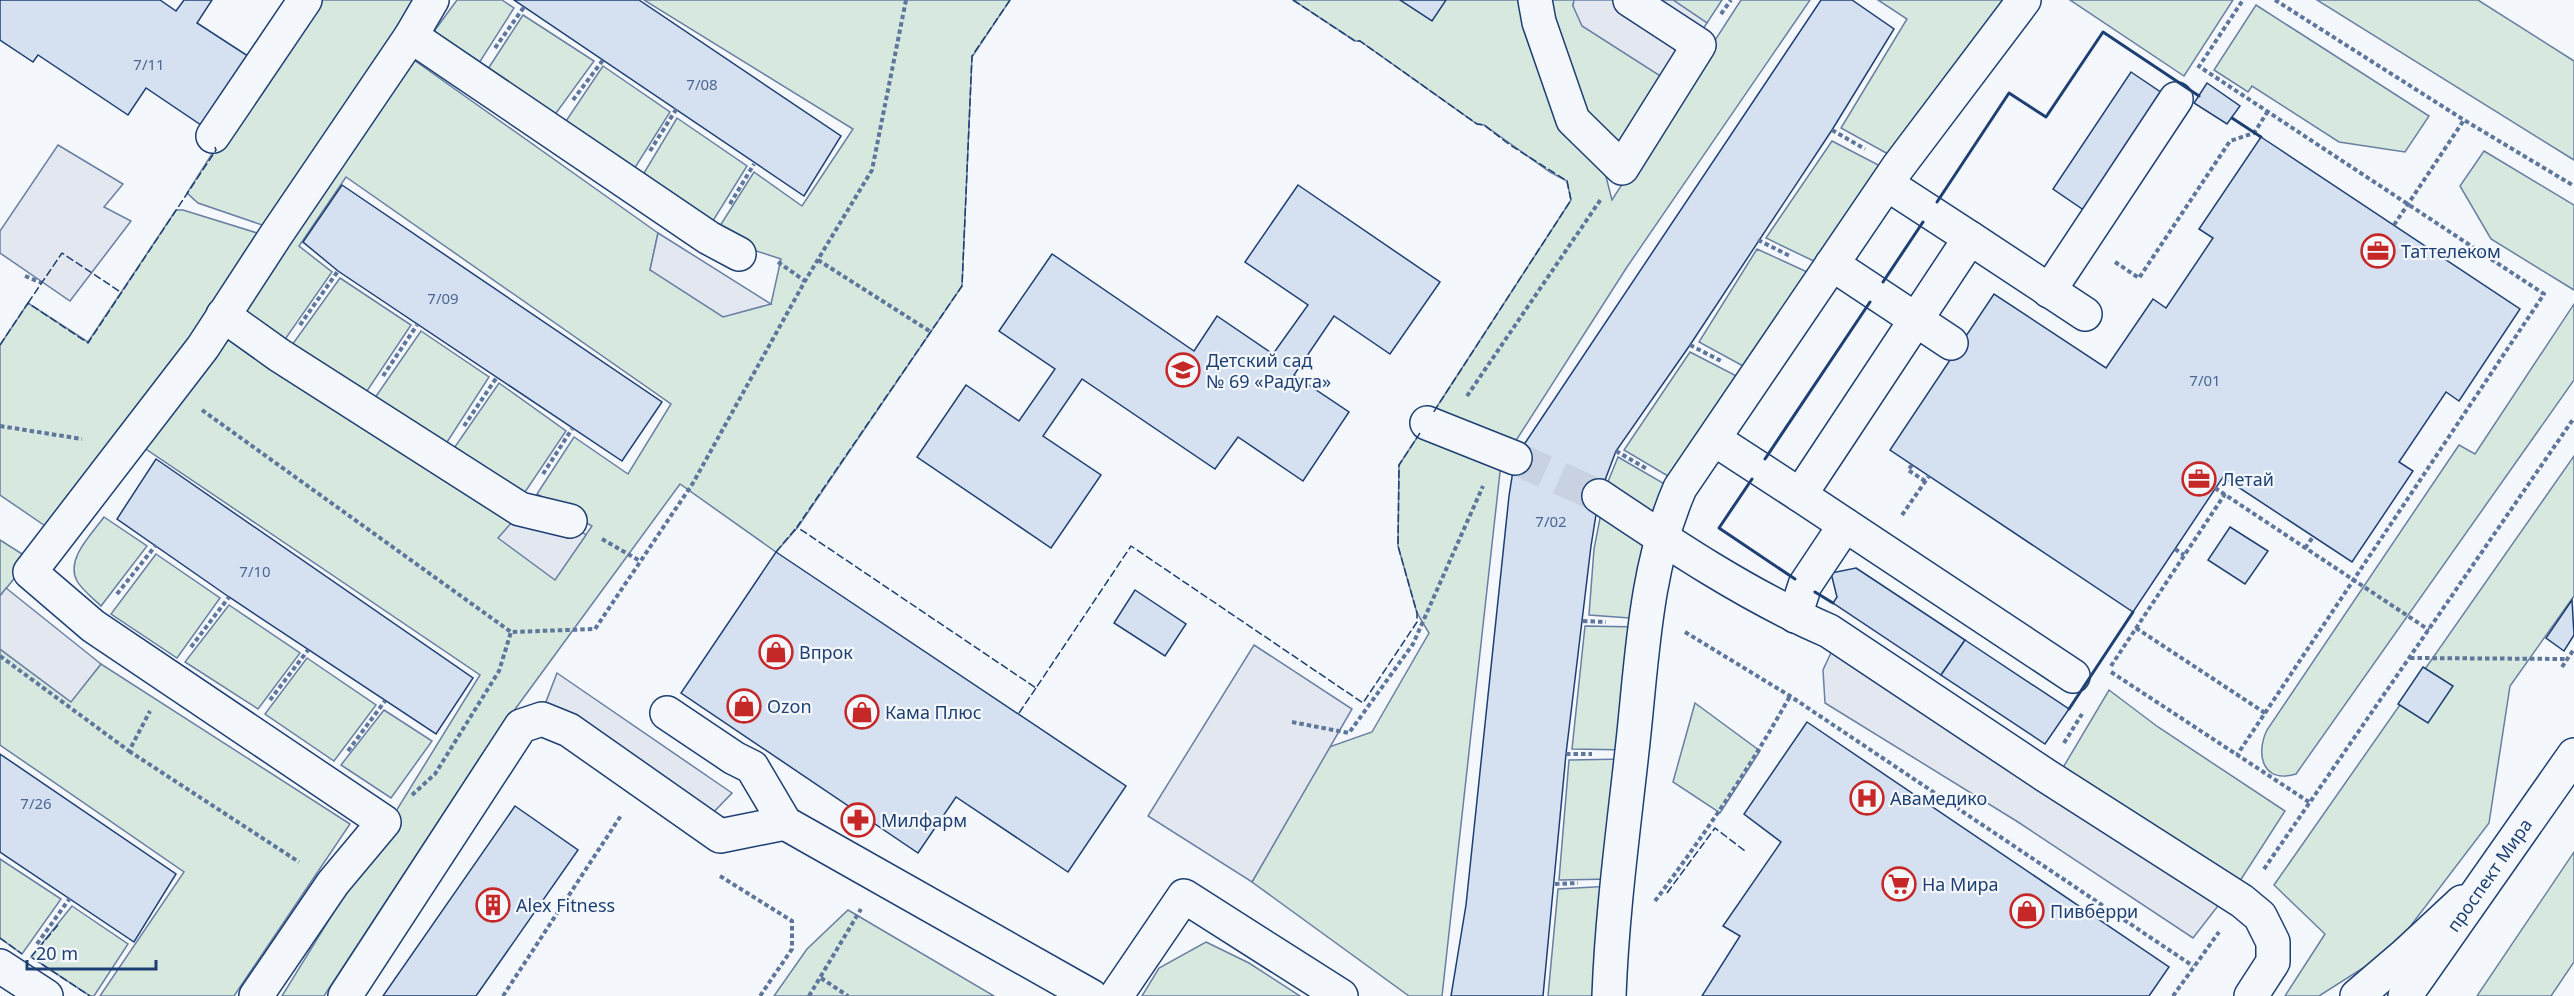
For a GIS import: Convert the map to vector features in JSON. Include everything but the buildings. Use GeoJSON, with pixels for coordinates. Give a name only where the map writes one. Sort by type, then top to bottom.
{"type":"FeatureCollection","features":[{"type":"Feature","properties":{"kind":"main road"},"geometry":{"type":"LineString","coordinates":[[213,136],[305,0]]}},
{"type":"Feature","properties":{"kind":"main road"},"geometry":{"type":"LineString","coordinates":[[256,996],[333,883],[384,822],[93,626],[30,572],[203,347],[411,36],[432,0]]}},
{"type":"Feature","properties":{"kind":"main road"},"geometry":{"type":"LineString","coordinates":[[1535,0],[1539,22],[1573,120],[1622,168],[1699,45],[1630,0]]}},
{"type":"Feature","properties":{"kind":"main road"},"geometry":{"type":"LineString","coordinates":[[1609,996],[1616,882],[1648,609],[1661,538],[1680,488],[1887,184],[2024,0]]}},
{"type":"Feature","properties":{"kind":"main road"},"geometry":{"type":"LineString","coordinates":[[411,36],[709,238],[739,254]]}},
{"type":"Feature","properties":{"kind":"main road"},"geometry":{"type":"LineString","coordinates":[[2049,291],[2185,86]]}},
{"type":"Feature","properties":{"kind":"main road"},"geometry":{"type":"LineString","coordinates":[[1887,184],[2085,315]]}},
{"type":"Feature","properties":{"kind":"main road"},"geometry":{"type":"LineString","coordinates":[[1800,495],[1970,238]]}},
{"type":"Feature","properties":{"kind":"main road"},"geometry":{"type":"LineString","coordinates":[[1832,264],[1951,343]]}},
{"type":"Feature","properties":{"kind":"main road"},"geometry":{"type":"LineString","coordinates":[[223,315],[279,355],[520,509],[570,521]]}},
{"type":"Feature","properties":{"kind":"main road"},"geometry":{"type":"LineString","coordinates":[[1436,426],[1506,455]]}},
{"type":"Feature","properties":{"kind":"main road"},"geometry":{"type":"LineString","coordinates":[[1714,439],[2073,676]]}},
{"type":"Feature","properties":{"kind":"main road"},"geometry":{"type":"LineString","coordinates":[[1599,496],[1661,538],[1795,616],[1829,631],[2045,775],[2242,902],[2260,916],[2273,942],[2273,962],[2251,996]]}},
{"type":"Feature","properties":{"kind":"main road"},"geometry":{"type":"LineString","coordinates":[[1795,616],[1805,585],[1845,525]]}},
{"type":"Feature","properties":{"kind":"main road"},"geometry":{"type":"LineString","coordinates":[[667,713],[752,767],[786,823],[1091,996]]}},
{"type":"Feature","properties":{"kind":"main road"},"geometry":{"type":"LineString","coordinates":[[345,996],[521,726],[542,718],[568,730],[720,836],[786,823]]}},
{"type":"Feature","properties":{"kind":"main road","name":"проспект Мира"},"geometry":{"type":"LineString","coordinates":[[2405,996],[2574,755]]}},
{"type":"Feature","properties":{"kind":"main road"},"geometry":{"type":"LineString","coordinates":[[2357,996],[2405,956],[2488,878]]}},
{"type":"Feature","properties":{"kind":"main road"},"geometry":{"type":"LineString","coordinates":[[1116,996],[1184,896],[1341,996]]}},
{"type":"Feature","properties":{"kind":"main road"},"geometry":{"type":"LineString","coordinates":[[7,971],[46,996]]}},
{"type":"Feature","properties":{"kind":"path"},"geometry":{"type":"LineString","coordinates":[[201,409],[511,632],[595,629],[693,483],[818,260],[872,170],[906,0]]}},
{"type":"Feature","properties":{"kind":"path"},"geometry":{"type":"LineString","coordinates":[[2185,86],[2243,0]]}},
{"type":"Feature","properties":{"kind":"path"},"geometry":{"type":"LineString","coordinates":[[2275,0],[2464,120],[2574,186]]}},
{"type":"Feature","properties":{"kind":"path"},"geometry":{"type":"LineString","coordinates":[[473,80],[524,7]]}},
{"type":"Feature","properties":{"kind":"path"},"geometry":{"type":"LineString","coordinates":[[550,131],[603,60]]}},
{"type":"Feature","properties":{"kind":"path"},"geometry":{"type":"LineString","coordinates":[[2199,66],[2544,294],[2237,755]]}},
{"type":"Feature","properties":{"kind":"path"},"geometry":{"type":"LineString","coordinates":[[628,184],[677,108]]}},
{"type":"Feature","properties":{"kind":"path"},"geometry":{"type":"LineString","coordinates":[[2082,240],[2139,278],[2230,141],[2254,133],[2268,111]]}},
{"type":"Feature","properties":{"kind":"path"},"geometry":{"type":"LineString","coordinates":[[2394,225],[2464,120]]}},
{"type":"Feature","properties":{"kind":"path"},"geometry":{"type":"LineString","coordinates":[[709,238],[754,164]]}},
{"type":"Feature","properties":{"kind":"path"},"geometry":{"type":"LineString","coordinates":[[1436,426],[1622,168]]}},
{"type":"Feature","properties":{"kind":"path"},"geometry":{"type":"LineString","coordinates":[[818,260],[931,332]]}},
{"type":"Feature","properties":{"kind":"path"},"geometry":{"type":"LineString","coordinates":[[776,261],[806,281]]}},
{"type":"Feature","properties":{"kind":"path"},"geometry":{"type":"LineString","coordinates":[[279,355],[338,271]]}},
{"type":"Feature","properties":{"kind":"path"},"geometry":{"type":"LineString","coordinates":[[25,276],[42,283]]}},
{"type":"Feature","properties":{"kind":"path"},"geometry":{"type":"LineString","coordinates":[[363,407],[417,325]]}},
{"type":"Feature","properties":{"kind":"path"},"geometry":{"type":"LineString","coordinates":[[442,459],[497,377]]}},
{"type":"Feature","properties":{"kind":"path"},"geometry":{"type":"LineString","coordinates":[[2173,996],[2242,902],[2574,418]]}},
{"type":"Feature","properties":{"kind":"path"},"geometry":{"type":"LineString","coordinates":[[0,426],[126,446]]}},
{"type":"Feature","properties":{"kind":"path"},"geometry":{"type":"LineString","coordinates":[[520,509],[572,429]]}},
{"type":"Feature","properties":{"kind":"path"},"geometry":{"type":"LineString","coordinates":[[1292,722],[1349,733],[1413,644],[1506,455]]}},
{"type":"Feature","properties":{"kind":"path"},"geometry":{"type":"LineString","coordinates":[[1912,465],[1908,470],[1925,481]]}},
{"type":"Feature","properties":{"kind":"path"},"geometry":{"type":"LineString","coordinates":[[1881,548],[1929,476]]}},
{"type":"Feature","properties":{"kind":"path"},"geometry":{"type":"LineString","coordinates":[[2215,488],[2429,630]]}},
{"type":"Feature","properties":{"kind":"path"},"geometry":{"type":"LineString","coordinates":[[2224,494],[2108,670],[2309,802]]}},
{"type":"Feature","properties":{"kind":"path"},"geometry":{"type":"LineString","coordinates":[[2305,548],[2313,537]]}},
{"type":"Feature","properties":{"kind":"path"},"geometry":{"type":"LineString","coordinates":[[603,539],[640,561]]}},
{"type":"Feature","properties":{"kind":"path"},"geometry":{"type":"LineString","coordinates":[[93,626],[156,545]]}},
{"type":"Feature","properties":{"kind":"path"},"geometry":{"type":"LineString","coordinates":[[2175,549],[2184,555]]}},
{"type":"Feature","properties":{"kind":"path"},"geometry":{"type":"LineString","coordinates":[[129,751],[169,677],[229,597]]}},
{"type":"Feature","properties":{"kind":"path"},"geometry":{"type":"LineString","coordinates":[[1648,609],[1790,696],[2193,966]]}},
{"type":"Feature","properties":{"kind":"path"},"geometry":{"type":"LineString","coordinates":[[2136,628],[2265,714]]}},
{"type":"Feature","properties":{"kind":"path"},"geometry":{"type":"LineString","coordinates":[[384,822],[435,774],[498,671],[511,632]]}},
{"type":"Feature","properties":{"kind":"path"},"geometry":{"type":"LineString","coordinates":[[2562,667],[2574,649]]}},
{"type":"Feature","properties":{"kind":"path"},"geometry":{"type":"LineString","coordinates":[[246,730],[308,650]]}},
{"type":"Feature","properties":{"kind":"path"},"geometry":{"type":"LineString","coordinates":[[0,656],[129,751],[252,833],[333,883]]}},
{"type":"Feature","properties":{"kind":"path"},"geometry":{"type":"LineString","coordinates":[[2410,658],[2567,659]]}},
{"type":"Feature","properties":{"kind":"path"},"geometry":{"type":"LineString","coordinates":[[1651,907],[1720,813],[1760,751],[1790,696]]}},
{"type":"Feature","properties":{"kind":"path"},"geometry":{"type":"LineString","coordinates":[[324,782],[385,701]]}},
{"type":"Feature","properties":{"kind":"path"},"geometry":{"type":"LineString","coordinates":[[2045,775],[2085,708]]}},
{"type":"Feature","properties":{"kind":"path"},"geometry":{"type":"LineString","coordinates":[[503,996],[622,814],[632,820]]}},
{"type":"Feature","properties":{"kind":"path"},"geometry":{"type":"LineString","coordinates":[[712,871],[792,921],[792,949],[760,996]]}},
{"type":"Feature","properties":{"kind":"path"},"geometry":{"type":"LineString","coordinates":[[809,996],[844,941],[879,877]]}},
{"type":"Feature","properties":{"kind":"path"},"geometry":{"type":"LineString","coordinates":[[7,971],[70,898]]}},
{"type":"Feature","properties":{"kind":"path"},"geometry":{"type":"LineString","coordinates":[[820,978],[848,996]]}},
{"type":"Feature","properties":{"kind":"shaded area"},"geometry":{"type":"Polygon","coordinates":[[[310,0],[420,0],[271,228],[198,203],[187,193],[310,0]]]}},
{"type":"Feature","properties":{"kind":"shaded area"},"geometry":{"type":"Polygon","coordinates":[[[457,0],[502,0],[514,8],[474,71],[435,41],[435,30],[457,0]]]}},
{"type":"Feature","properties":{"kind":"shaded area"},"geometry":{"type":"Polygon","coordinates":[[[644,0],[1010,0],[972,57],[962,286],[798,527],[776,552],[680,484],[483,753],[324,996],[282,996],[480,675],[137,443],[224,323],[520,513],[555,579],[592,526],[537,494],[574,437],[628,474],[671,404],[346,177],[299,246],[332,272],[279,348],[228,313],[404,53],[658,233],[650,270],[771,304],[781,259],[741,246],[718,229],[754,172],[802,206],[853,129],[644,0]]]}},
{"type":"Feature","properties":{"kind":"shaded area"},"geometry":{"type":"Polygon","coordinates":[[[1293,0],[1522,0],[1563,134],[1604,169],[1612,200],[1741,0],[1810,0],[1627,267],[1510,450],[1436,408],[1571,200],[1567,181],[1550,172],[1484,125],[1477,124],[1360,41],[1355,41],[1293,0]]]}},
{"type":"Feature","properties":{"kind":"shaded area"},"geometry":{"type":"Polygon","coordinates":[[[1547,0],[1574,0],[1573,6],[1668,81],[1620,153],[1583,118],[1547,0]]]}},
{"type":"Feature","properties":{"kind":"shaded area"},"geometry":{"type":"Polygon","coordinates":[[[1574,0],[1673,0],[1707,23],[1668,81],[1582,26],[1573,6],[1574,0]]]}},
{"type":"Feature","properties":{"kind":"shaded area"},"geometry":{"type":"Polygon","coordinates":[[[1673,0],[1722,0],[1707,23],[1673,0]]]}},
{"type":"Feature","properties":{"kind":"shaded area"},"geometry":{"type":"Polygon","coordinates":[[[1878,0],[2011,0],[1897,159],[1841,128],[1907,19],[1878,0]]]}},
{"type":"Feature","properties":{"kind":"shaded area"},"geometry":{"type":"Polygon","coordinates":[[[2070,0],[2233,0],[2184,76],[2070,0]]]}},
{"type":"Feature","properties":{"kind":"shaded area"},"geometry":{"type":"Polygon","coordinates":[[[2317,0],[2478,0],[2574,61],[2574,160],[2317,0]]]}},
{"type":"Feature","properties":{"kind":"shaded area"},"geometry":{"type":"Polygon","coordinates":[[[2256,5],[2429,116],[2405,152],[2339,142],[2252,86],[2248,92],[2214,70],[2256,5]]]}},
{"type":"Feature","properties":{"kind":"shaded area"},"geometry":{"type":"Polygon","coordinates":[[[523,15],[594,61],[551,120],[484,75],[523,15]]]}},
{"type":"Feature","properties":{"kind":"shaded area"},"geometry":{"type":"Polygon","coordinates":[[[603,66],[670,112],[631,174],[562,127],[603,66]]]}},
{"type":"Feature","properties":{"kind":"shaded area"},"geometry":{"type":"Polygon","coordinates":[[[677,118],[747,166],[711,224],[641,178],[677,118]]]}},
{"type":"Feature","properties":{"kind":"shaded area"},"geometry":{"type":"Polygon","coordinates":[[[1832,141],[1888,170],[1824,266],[1766,238],[1832,141]]]}},
{"type":"Feature","properties":{"kind":"shaded area"},"geometry":{"type":"Polygon","coordinates":[[[58,145],[123,184],[104,207],[131,221],[70,301],[0,253],[0,231],[58,145]]]}},
{"type":"Feature","properties":{"kind":"shaded area"},"geometry":{"type":"Polygon","coordinates":[[[2484,151],[2574,205],[2574,290],[2491,239],[2460,186],[2484,151]]]}},
{"type":"Feature","properties":{"kind":"shaded area"},"geometry":{"type":"Polygon","coordinates":[[[176,210],[183,210],[267,236],[54,532],[0,495],[0,345],[28,303],[88,342],[176,210]]]}},
{"type":"Feature","properties":{"kind":"shaded area"},"geometry":{"type":"Polygon","coordinates":[[[658,233],[771,304],[723,317],[650,270],[658,233]]]}},
{"type":"Feature","properties":{"kind":"shaded area"},"geometry":{"type":"Polygon","coordinates":[[[1757,249],[1816,276],[1754,372],[1699,342],[1757,249]]]}},
{"type":"Feature","properties":{"kind":"shaded area"},"geometry":{"type":"Polygon","coordinates":[[[340,278],[411,325],[361,400],[287,352],[340,278]]]}},
{"type":"Feature","properties":{"kind":"shaded area"},"geometry":{"type":"Polygon","coordinates":[[[2574,304],[2574,380],[2296,774],[2276,775],[2269,771],[2262,758],[2263,739],[2267,730],[2459,445],[2475,454],[2574,304]]]}},
{"type":"Feature","properties":{"kind":"shaded area"},"geometry":{"type":"Polygon","coordinates":[[[421,331],[489,377],[442,450],[370,405],[421,331]]]}},
{"type":"Feature","properties":{"kind":"shaded area"},"geometry":{"type":"Polygon","coordinates":[[[1690,352],[1748,382],[1678,482],[1624,450],[1690,352]]]}},
{"type":"Feature","properties":{"kind":"shaded area"},"geometry":{"type":"Polygon","coordinates":[[[499,383],[566,431],[521,498],[450,454],[499,383]]]}},
{"type":"Feature","properties":{"kind":"shaded area"},"geometry":{"type":"Polygon","coordinates":[[[1424,427],[1501,463],[1442,996],[1409,996],[1252,882],[1329,747],[1372,732],[1429,633],[1417,613],[1398,546],[1399,465],[1424,427]]]}},
{"type":"Feature","properties":{"kind":"shaded area"},"geometry":{"type":"Polygon","coordinates":[[[2574,456],[2574,596],[2510,686],[2489,823],[2393,949],[2319,996],[2285,996],[2325,934],[2274,885],[2574,456]]]}},
{"type":"Feature","properties":{"kind":"shaded area"},"geometry":{"type":"Polygon","coordinates":[[[1618,457],[1675,490],[1659,532],[1603,494],[1618,457]]]}},
{"type":"Feature","properties":{"kind":"shaded area"},"geometry":{"type":"Polygon","coordinates":[[[1603,503],[1658,540],[1643,619],[1589,615],[1594,549],[1603,503]]]}},
{"type":"Feature","properties":{"kind":"shaded area"},"geometry":{"type":"Polygon","coordinates":[[[520,513],[568,523],[586,535],[555,580],[498,538],[520,513]]]}},
{"type":"Feature","properties":{"kind":"shaded area"},"geometry":{"type":"Polygon","coordinates":[[[104,517],[147,546],[101,606],[77,581],[74,564],[87,539],[104,517]]]}},
{"type":"Feature","properties":{"kind":"shaded area"},"geometry":{"type":"Polygon","coordinates":[[[0,540],[30,559],[0,596],[0,540]]]}},
{"type":"Feature","properties":{"kind":"shaded area"},"geometry":{"type":"Polygon","coordinates":[[[156,554],[220,598],[177,658],[111,614],[156,554]]]}},
{"type":"Feature","properties":{"kind":"shaded area"},"geometry":{"type":"Polygon","coordinates":[[[6,588],[101,664],[71,702],[0,649],[0,596],[6,588]]]}},
{"type":"Feature","properties":{"kind":"shaded area"},"geometry":{"type":"Polygon","coordinates":[[[229,605],[300,653],[258,709],[185,662],[229,605]]]}},
{"type":"Feature","properties":{"kind":"shaded area"},"geometry":{"type":"Polygon","coordinates":[[[1585,626],[1641,627],[1629,750],[1572,749],[1585,626]]]}},
{"type":"Feature","properties":{"kind":"shaded area"},"geometry":{"type":"Polygon","coordinates":[[[1836,642],[2221,902],[2193,938],[2018,822],[1825,703],[1823,670],[1836,642]]]}},
{"type":"Feature","properties":{"kind":"shaded area"},"geometry":{"type":"Polygon","coordinates":[[[1254,645],[1352,709],[1252,882],[1148,816],[1254,645]]]}},
{"type":"Feature","properties":{"kind":"shaded area"},"geometry":{"type":"Polygon","coordinates":[[[0,649],[70,701],[101,664],[350,824],[234,996],[100,996],[184,872],[0,745],[0,649]]]}},
{"type":"Feature","properties":{"kind":"shaded area"},"geometry":{"type":"Polygon","coordinates":[[[307,658],[376,705],[334,761],[265,714],[307,658]]]}},
{"type":"Feature","properties":{"kind":"shaded area"},"geometry":{"type":"Polygon","coordinates":[[[557,673],[732,793],[707,819],[544,707],[557,673]]]}},
{"type":"Feature","properties":{"kind":"shaded area"},"geometry":{"type":"Polygon","coordinates":[[[2109,690],[2158,727],[2285,811],[2238,884],[2061,771],[2109,690]]]}},
{"type":"Feature","properties":{"kind":"shaded area"},"geometry":{"type":"Polygon","coordinates":[[[1695,703],[1760,751],[1720,813],[1673,782],[1695,703]]]}},
{"type":"Feature","properties":{"kind":"shaded area"},"geometry":{"type":"Polygon","coordinates":[[[384,710],[432,741],[391,798],[341,765],[384,710]]]}},
{"type":"Feature","properties":{"kind":"shaded area"},"geometry":{"type":"Polygon","coordinates":[[[1627,759],[1613,879],[1559,880],[1569,760],[1627,759]]]}},
{"type":"Feature","properties":{"kind":"shaded area"},"geometry":{"type":"Polygon","coordinates":[[[2574,852],[2574,962],[2551,996],[2477,996],[2574,852]]]}},
{"type":"Feature","properties":{"kind":"shaded area"},"geometry":{"type":"Polygon","coordinates":[[[0,859],[61,899],[22,954],[0,938],[0,859]]]}},
{"type":"Feature","properties":{"kind":"shaded area"},"geometry":{"type":"Polygon","coordinates":[[[1612,886],[1606,996],[1548,996],[1558,889],[1612,886]]]}},
{"type":"Feature","properties":{"kind":"shaded area"},"geometry":{"type":"Polygon","coordinates":[[[72,906],[128,944],[94,996],[90,996],[31,957],[72,906]]]}},
{"type":"Feature","properties":{"kind":"shaded area"},"geometry":{"type":"Polygon","coordinates":[[[848,910],[994,996],[774,996],[807,949],[848,910]]]}},
{"type":"Feature","properties":{"kind":"shaded area"},"geometry":{"type":"Polygon","coordinates":[[[1206,942],[1249,963],[1300,996],[1142,996],[1159,968],[1206,942]]]}},
{"type":"Feature","properties":{"kind":"tunnel"},"geometry":{"type":"LineString","coordinates":[[1515,458],[1599,496]]}},
{"type":"Feature","properties":{"kind":"fence"},"geometry":{"type":"LineString","coordinates":[[1010,0],[972,56],[962,286],[797,527],[1036,688],[1131,546],[1363,703],[1417,622],[1417,613],[1398,546],[1399,465],[1420,433]]}},
{"type":"Feature","properties":{"kind":"fence"},"geometry":{"type":"LineString","coordinates":[[1293,0],[1355,41],[1360,41],[1477,124],[1484,125],[1510,145],[1567,181],[1571,200],[1433,413]]}},
{"type":"Feature","properties":{"kind":"fence"},"geometry":{"type":"LineString","coordinates":[[0,345],[28,303],[88,343],[216,150],[215,147]]}},
{"type":"Feature","properties":{"kind":"fence"},"geometry":{"type":"LineString","coordinates":[[28,303],[62,253],[122,293]]}},
{"type":"Feature","properties":{"kind":"fence"},"geometry":{"type":"LineString","coordinates":[[776,552],[797,527]]}},
{"type":"Feature","properties":{"kind":"fence"},"geometry":{"type":"LineString","coordinates":[[1019,713],[1036,688]]}},
{"type":"Feature","properties":{"kind":"fence"},"geometry":{"type":"LineString","coordinates":[[1667,893],[1715,828],[1745,851]]}},
{"type":"Feature","properties":{"kind":"fence"},"geometry":{"type":"LineString","coordinates":[[58,925],[31,957],[90,996]]}},
{"type":"Feature","properties":{"kind":"fence"},"geometry":{"type":"LineString","coordinates":[[0,938],[22,954]]}},
{"type":"Feature","properties":{"kind":"wall"},"geometry":{"type":"LineString","coordinates":[[1937,202],[2009,93],[2046,117],[2103,32],[2199,96]]}},
{"type":"Feature","properties":{"kind":"wall"},"geometry":{"type":"LineString","coordinates":[[2232,118],[2261,137]]}},
{"type":"Feature","properties":{"kind":"wall"},"geometry":{"type":"LineString","coordinates":[[1883,282],[1923,222]]}},
{"type":"Feature","properties":{"kind":"wall"},"geometry":{"type":"LineString","coordinates":[[1765,459],[1870,302]]}},
{"type":"Feature","properties":{"kind":"wall"},"geometry":{"type":"LineString","coordinates":[[1752,479],[1719,528],[1795,579]]}},
{"type":"Feature","properties":{"kind":"wall"},"geometry":{"type":"LineString","coordinates":[[1815,592],[1833,603]]}},
{"type":"Feature","properties":{"kind":"wall"},"geometry":{"type":"LineString","coordinates":[[2069,709],[2133,612]]}},
{"type":"Feature","properties":{"kind":"place","name":"Таттелеком"},"geometry":{"type":"Point","coordinates":[2378,251]}},
{"type":"Feature","properties":{"kind":"place","name":"Детский сад № 69 «Радуга»"},"geometry":{"type":"Point","coordinates":[1183,370]}},
{"type":"Feature","properties":{"kind":"place","name":"Летай"},"geometry":{"type":"Point","coordinates":[2199,479]}},
{"type":"Feature","properties":{"kind":"place","name":"Впрок"},"geometry":{"type":"Point","coordinates":[776,652]}},
{"type":"Feature","properties":{"kind":"place","name":"Ozon"},"geometry":{"type":"Point","coordinates":[744,706]}},
{"type":"Feature","properties":{"kind":"place","name":"Кама Плюс"},"geometry":{"type":"Point","coordinates":[862,712]}},
{"type":"Feature","properties":{"kind":"place","name":"Авамедико"},"geometry":{"type":"Point","coordinates":[1867,798]}},
{"type":"Feature","properties":{"kind":"place","name":"Милфарм"},"geometry":{"type":"Point","coordinates":[858,820]}},
{"type":"Feature","properties":{"kind":"place","name":"На Мира"},"geometry":{"type":"Point","coordinates":[1899,884]}},
{"type":"Feature","properties":{"kind":"place","name":"Alex Fitness"},"geometry":{"type":"Point","coordinates":[493,905]}},
{"type":"Feature","properties":{"kind":"place","name":"Пивберри"},"geometry":{"type":"Point","coordinates":[2027,911]}}]}
